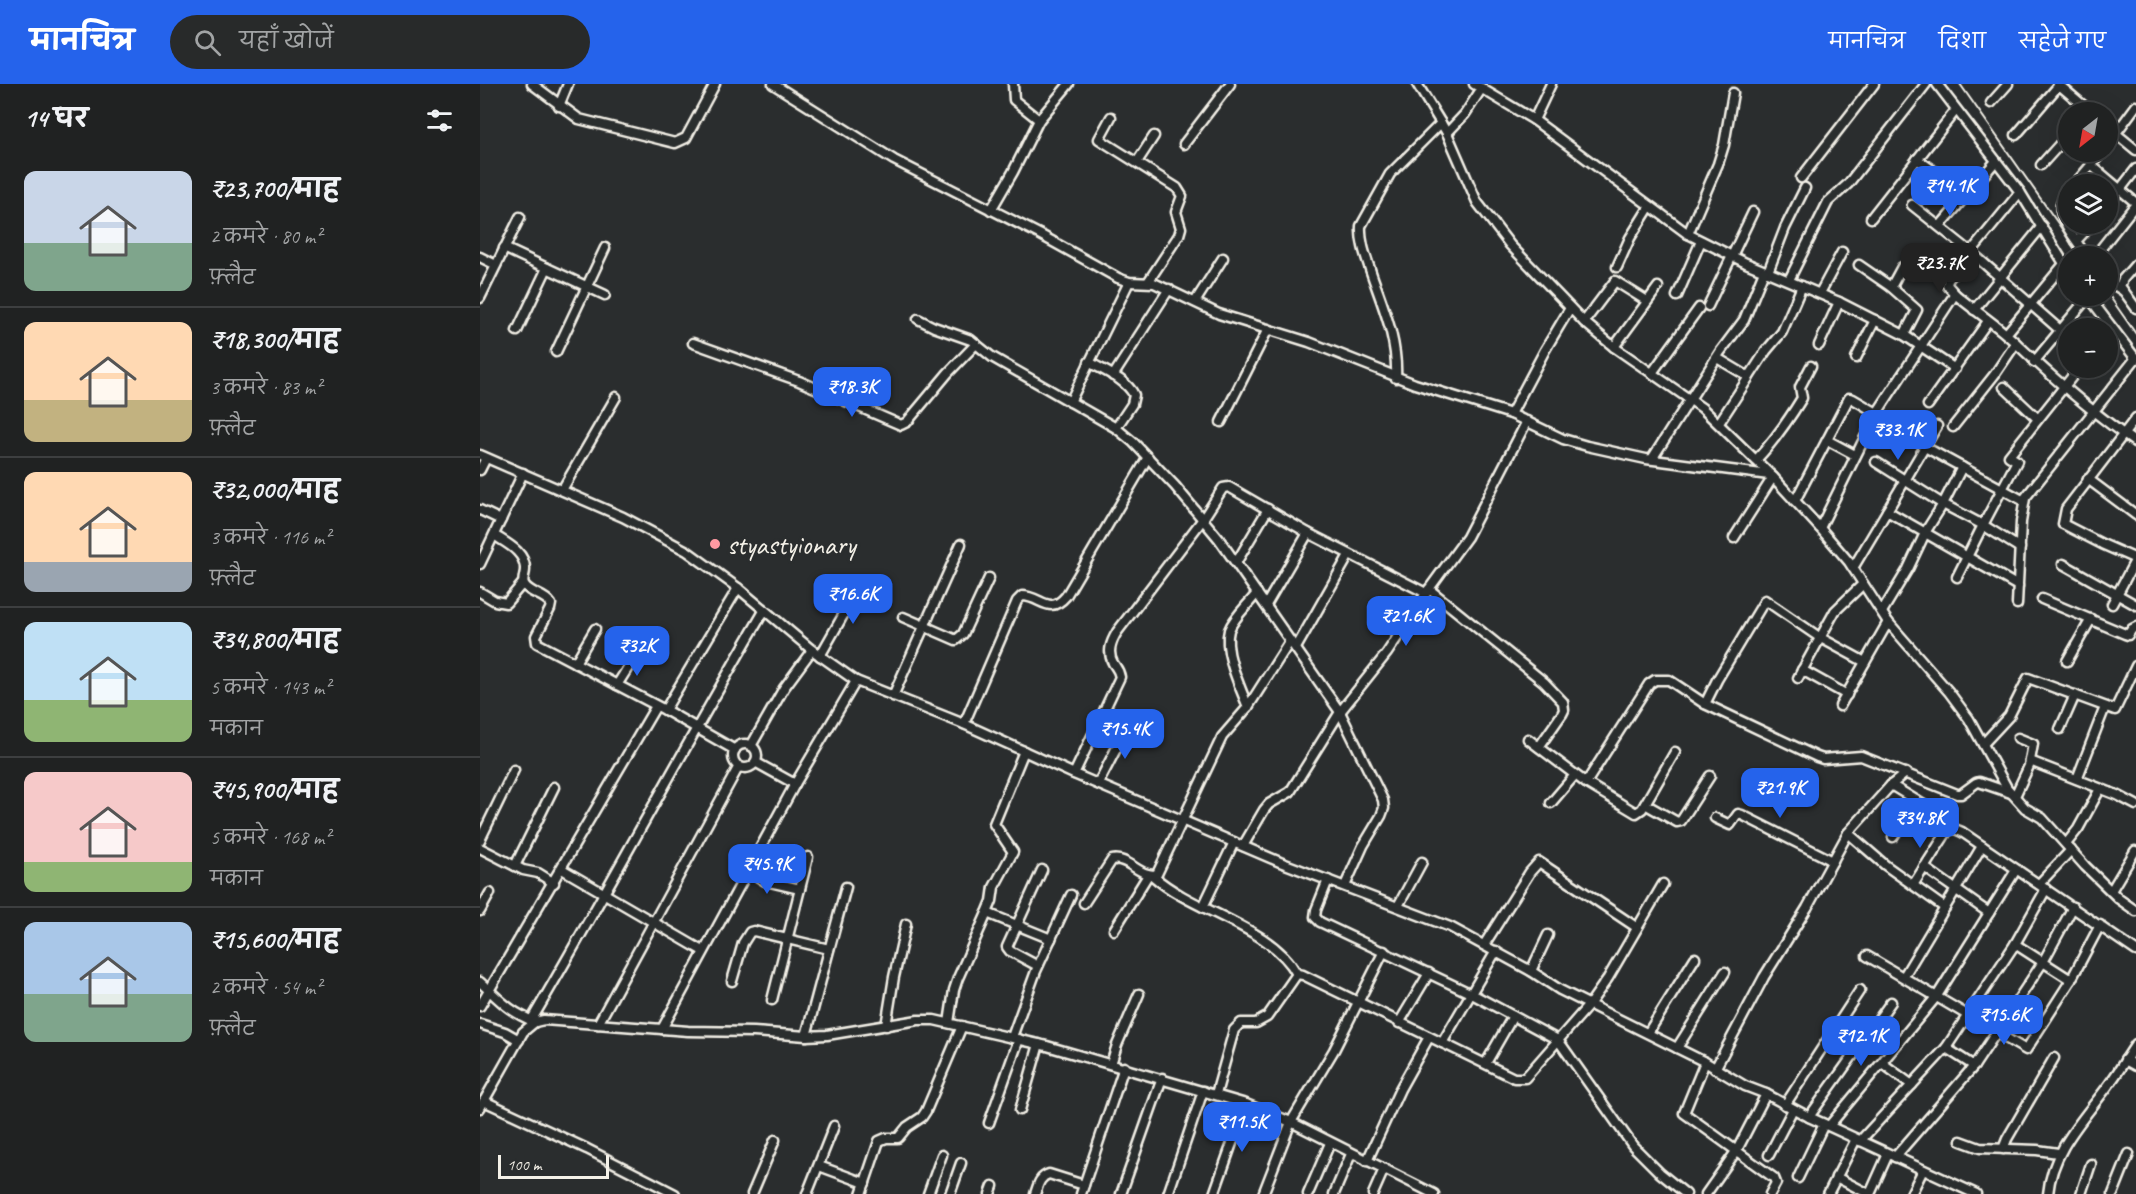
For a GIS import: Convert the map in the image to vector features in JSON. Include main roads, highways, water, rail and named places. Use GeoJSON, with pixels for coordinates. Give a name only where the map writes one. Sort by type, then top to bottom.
{"type":"FeatureCollection","features":[{"type":"Feature","properties":{"kind":"railway"},"geometry":{"type":"LineString","coordinates":[[1960,84],[2074,246]]}},
{"type":"Feature","properties":{"kind":"railway"},"geometry":{"type":"LineString","coordinates":[[2116,306],[2136,334]]}},
{"type":"Feature","properties":{"kind":"place","name":"styastyionary"},"geometry":{"type":"Point","coordinates":[715,544]}}]}
